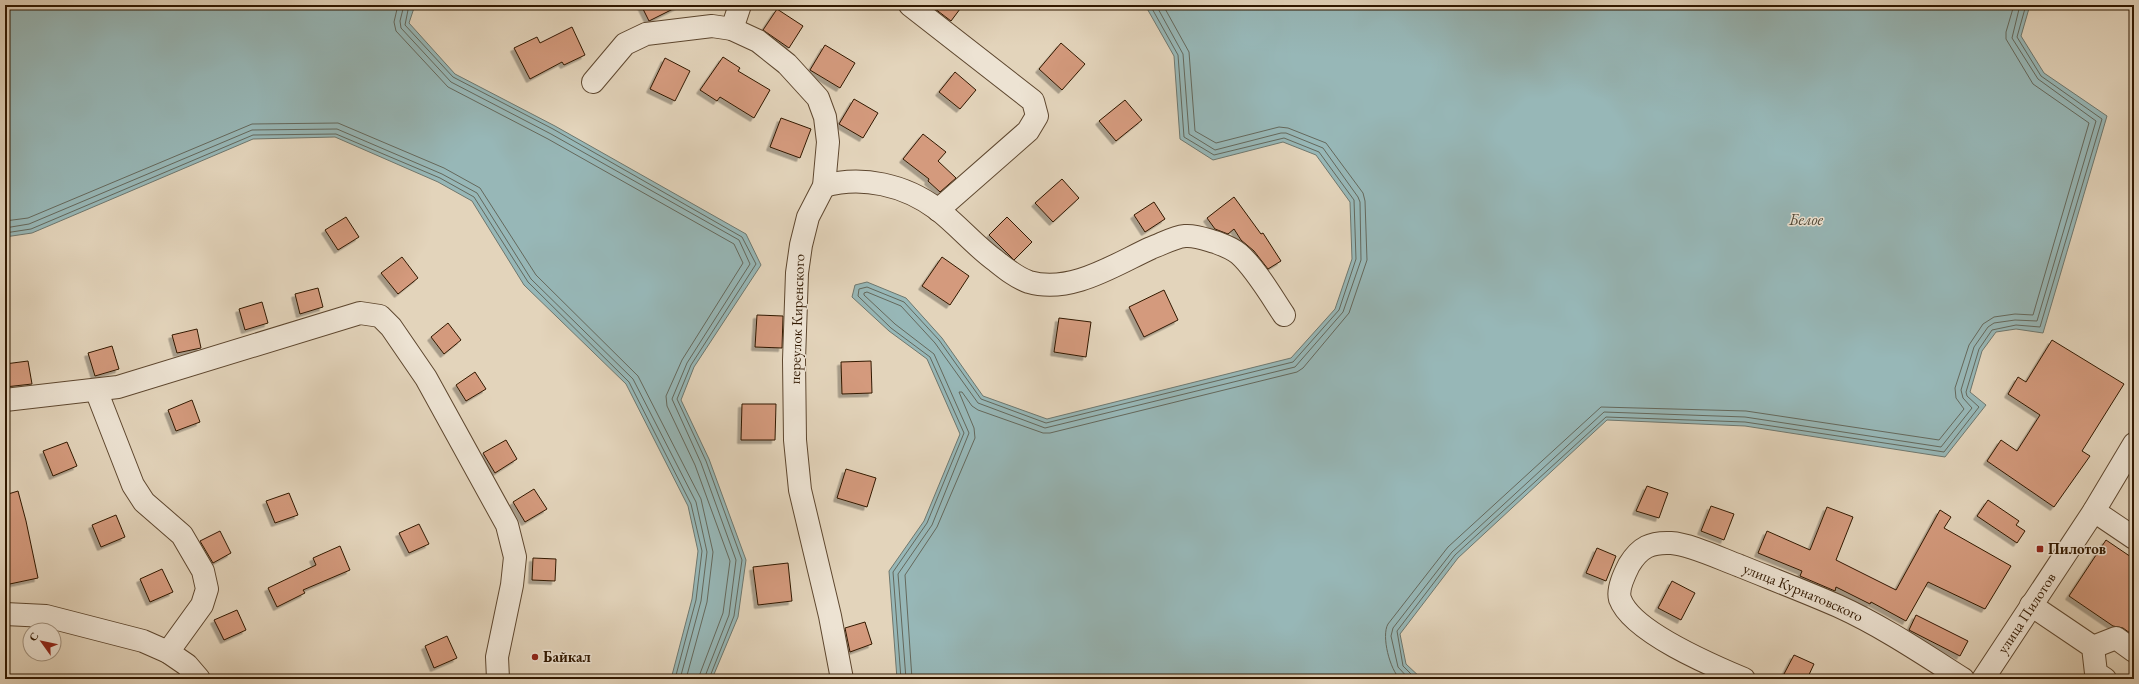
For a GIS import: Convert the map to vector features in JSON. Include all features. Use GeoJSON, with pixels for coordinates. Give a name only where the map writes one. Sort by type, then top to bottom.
{"type":"FeatureCollection","features":[{"type":"Feature","properties":{"kind":"street"},"geometry":{"type":"LineString","coordinates":[[732,29],[740,5]]}},
{"type":"Feature","properties":{"kind":"street"},"geometry":{"type":"LineString","coordinates":[[910,5],[1033,101],[1037,116],[1028,131],[938,210]]}},
{"type":"Feature","properties":{"kind":"street","name":"переулок Киренского"},"geometry":{"type":"LineString","coordinates":[[593,82],[625,44],[646,34],[712,26],[732,29],[758,41],[787,64],[818,98],[825,117],[828,142],[824,186],[808,217],[801,245],[797,273],[794,360],[795,440],[800,490],[830,616],[842,679]]}},
{"type":"Feature","properties":{"kind":"street"},"geometry":{"type":"LineString","coordinates":[[824,186],[841,181],[866,181],[894,187],[918,197],[938,210],[984,252],[1010,272],[1028,282],[1049,286],[1078,281],[1169,241],[1185,236],[1200,237],[1226,246],[1239,254],[1265,287],[1284,315]]}},
{"type":"Feature","properties":{"kind":"street"},"geometry":{"type":"LineString","coordinates":[[5,400],[118,387],[360,313],[380,316],[391,327],[426,378],[507,525],[515,557],[512,585],[497,657],[498,679]]}},
{"type":"Feature","properties":{"kind":"street"},"geometry":{"type":"LineString","coordinates":[[96,390],[133,485],[144,502],[155,512],[168,520],[182,535],[203,572],[207,589],[202,605],[168,652]]}},
{"type":"Feature","properties":{"kind":"street","name":"улица Пилотов"},"geometry":{"type":"LineString","coordinates":[[1983,679],[2094,511],[2134,444]]}},
{"type":"Feature","properties":{"kind":"street"},"geometry":{"type":"LineString","coordinates":[[2094,511],[2134,538]]}},
{"type":"Feature","properties":{"kind":"street","name":"улица Курнатовского"},"geometry":{"type":"LineString","coordinates":[[1744,679],[1708,664],[1672,644],[1643,626],[1628,613],[1619,597],[1623,575],[1635,555],[1648,544],[1672,543],[1701,551],[1839,606],[1891,634],[1963,679]]}},
{"type":"Feature","properties":{"kind":"street"},"geometry":{"type":"LineString","coordinates":[[2031,605],[2093,647],[2096,673],[2105,679]]}},
{"type":"Feature","properties":{"kind":"street"},"geometry":{"type":"LineString","coordinates":[[5,614],[53,618],[143,641],[168,652],[187,665],[199,679]]}},
{"type":"Feature","properties":{"kind":"street"},"geometry":{"type":"LineString","coordinates":[[2093,647],[2116,638],[2134,651]]}},
{"type":"Feature","properties":{"kind":"water"},"geometry":{"type":"Polygon","coordinates":[[[5,5],[415,5],[409,23],[455,74],[555,126],[746,234],[761,265],[694,367],[681,400],[709,459],[746,560],[738,617],[712,679],[671,679],[692,599],[698,551],[688,506],[626,384],[524,285],[472,201],[438,182],[335,137],[253,139],[32,233],[5,237],[5,5]]]}},
{"type":"Feature","properties":{"kind":"water","name":"Белое"},"geometry":{"type":"Polygon","coordinates":[[[1145,5],[2030,5],[2021,36],[2044,73],[2107,116],[2043,333],[2016,329],[1996,332],[1982,351],[1970,392],[1986,405],[1945,457],[1745,426],[1607,420],[1458,558],[1400,634],[1406,664],[1422,679],[897,679],[889,571],[924,521],[960,434],[927,359],[889,331],[852,297],[855,285],[867,282],[906,298],[942,338],[983,396],[1047,419],[1291,358],[1335,309],[1352,259],[1350,202],[1316,155],[1283,142],[1213,160],[1180,139],[1174,56],[1145,5]]]}},
{"type":"Feature","properties":{"kind":"building"},"geometry":{"type":"Polygon","coordinates":[[[641,5],[681,5],[649,21],[641,5]]]}},
{"type":"Feature","properties":{"kind":"building"},"geometry":{"type":"Polygon","coordinates":[[[930,5],[963,5],[951,21],[930,5]]]}},
{"type":"Feature","properties":{"kind":"building"},"geometry":{"type":"Polygon","coordinates":[[[777,9],[803,26],[789,48],[763,30],[777,9]]]}},
{"type":"Feature","properties":{"kind":"building"},"geometry":{"type":"Polygon","coordinates":[[[572,27],[585,55],[564,65],[562,62],[530,79],[514,48],[537,37],[540,43],[572,27]]]}},
{"type":"Feature","properties":{"kind":"building"},"geometry":{"type":"Polygon","coordinates":[[[1061,43],[1085,64],[1062,90],[1039,69],[1061,43]]]}},
{"type":"Feature","properties":{"kind":"building"},"geometry":{"type":"Polygon","coordinates":[[[825,45],[855,63],[840,88],[810,70],[825,45]]]}},
{"type":"Feature","properties":{"kind":"building"},"geometry":{"type":"Polygon","coordinates":[[[723,57],[740,68],[738,71],[770,90],[754,118],[720,97],[717,101],[700,90],[723,57]]]}},
{"type":"Feature","properties":{"kind":"building"},"geometry":{"type":"Polygon","coordinates":[[[665,58],[690,71],[675,101],[650,89],[665,58]]]}},
{"type":"Feature","properties":{"kind":"building"},"geometry":{"type":"Polygon","coordinates":[[[955,72],[976,90],[960,109],[939,92],[955,72]]]}},
{"type":"Feature","properties":{"kind":"building"},"geometry":{"type":"Polygon","coordinates":[[[854,99],[878,113],[863,138],[839,124],[854,99]]]}},
{"type":"Feature","properties":{"kind":"building"},"geometry":{"type":"Polygon","coordinates":[[[1125,100],[1142,120],[1116,141],[1099,121],[1125,100]]]}},
{"type":"Feature","properties":{"kind":"building"},"geometry":{"type":"Polygon","coordinates":[[[781,118],[811,129],[800,158],[770,147],[781,118]]]}},
{"type":"Feature","properties":{"kind":"building"},"geometry":{"type":"Polygon","coordinates":[[[923,134],[946,152],[938,161],[956,178],[940,192],[928,181],[929,179],[903,159],[923,134]]]}},
{"type":"Feature","properties":{"kind":"building"},"geometry":{"type":"Polygon","coordinates":[[[1062,179],[1079,198],[1053,222],[1035,203],[1062,179]]]}},
{"type":"Feature","properties":{"kind":"building"},"geometry":{"type":"Polygon","coordinates":[[[1234,197],[1261,234],[1263,233],[1281,261],[1268,269],[1254,251],[1241,240],[1234,229],[1228,234],[1215,229],[1207,218],[1234,197]]]}},
{"type":"Feature","properties":{"kind":"building"},"geometry":{"type":"Polygon","coordinates":[[[1154,202],[1165,219],[1145,232],[1134,215],[1154,202]]]}},
{"type":"Feature","properties":{"kind":"building"},"geometry":{"type":"Polygon","coordinates":[[[346,217],[359,237],[338,250],[325,230],[346,217]]]}},
{"type":"Feature","properties":{"kind":"building"},"geometry":{"type":"Polygon","coordinates":[[[1007,217],[1032,242],[1014,260],[989,235],[1007,217]]]}},
{"type":"Feature","properties":{"kind":"building"},"geometry":{"type":"Polygon","coordinates":[[[402,257],[418,278],[398,294],[381,273],[402,257]]]}},
{"type":"Feature","properties":{"kind":"building"},"geometry":{"type":"Polygon","coordinates":[[[942,257],[969,276],[950,305],[922,286],[942,257]]]}},
{"type":"Feature","properties":{"kind":"building"},"geometry":{"type":"Polygon","coordinates":[[[318,288],[323,307],[300,314],[295,294],[318,288]]]}},
{"type":"Feature","properties":{"kind":"building"},"geometry":{"type":"Polygon","coordinates":[[[1164,290],[1178,320],[1144,337],[1129,307],[1164,290]]]}},
{"type":"Feature","properties":{"kind":"building"},"geometry":{"type":"Polygon","coordinates":[[[262,302],[268,323],[245,330],[239,309],[262,302]]]}},
{"type":"Feature","properties":{"kind":"building"},"geometry":{"type":"Polygon","coordinates":[[[757,315],[783,316],[782,348],[755,347],[757,315]]]}},
{"type":"Feature","properties":{"kind":"building"},"geometry":{"type":"Polygon","coordinates":[[[1059,318],[1091,322],[1086,357],[1054,352],[1059,318]]]}},
{"type":"Feature","properties":{"kind":"building"},"geometry":{"type":"Polygon","coordinates":[[[448,323],[461,340],[444,354],[431,337],[448,323]]]}},
{"type":"Feature","properties":{"kind":"building"},"geometry":{"type":"Polygon","coordinates":[[[197,329],[201,348],[177,353],[172,335],[197,329]]]}},
{"type":"Feature","properties":{"kind":"building"},"geometry":{"type":"Polygon","coordinates":[[[2052,340],[2124,384],[2082,451],[2090,456],[2054,507],[1987,461],[2001,440],[2017,451],[2040,415],[2008,394],[2018,377],[2026,382],[2052,340]]]}},
{"type":"Feature","properties":{"kind":"building"},"geometry":{"type":"Polygon","coordinates":[[[112,346],[119,369],[95,376],[88,353],[112,346]]]}},
{"type":"Feature","properties":{"kind":"building"},"geometry":{"type":"Polygon","coordinates":[[[28,361],[32,384],[5,387],[5,364],[28,361]]]}},
{"type":"Feature","properties":{"kind":"building"},"geometry":{"type":"Polygon","coordinates":[[[871,361],[872,393],[842,394],[841,362],[871,361]]]}},
{"type":"Feature","properties":{"kind":"building"},"geometry":{"type":"Polygon","coordinates":[[[475,372],[486,389],[466,401],[456,385],[475,372]]]}},
{"type":"Feature","properties":{"kind":"building"},"geometry":{"type":"Polygon","coordinates":[[[192,400],[200,422],[176,431],[168,410],[192,400]]]}},
{"type":"Feature","properties":{"kind":"building"},"geometry":{"type":"Polygon","coordinates":[[[742,404],[776,404],[775,440],[741,440],[742,404]]]}},
{"type":"Feature","properties":{"kind":"building"},"geometry":{"type":"Polygon","coordinates":[[[506,440],[517,459],[495,473],[483,453],[506,440]]]}},
{"type":"Feature","properties":{"kind":"building"},"geometry":{"type":"Polygon","coordinates":[[[67,442],[77,466],[53,476],[43,451],[67,442]]]}},
{"type":"Feature","properties":{"kind":"building"},"geometry":{"type":"Polygon","coordinates":[[[846,469],[876,478],[867,507],[837,498],[846,469]]]}},
{"type":"Feature","properties":{"kind":"building"},"geometry":{"type":"Polygon","coordinates":[[[1647,486],[1668,493],[1659,518],[1636,511],[1647,486]]]}},
{"type":"Feature","properties":{"kind":"building"},"geometry":{"type":"Polygon","coordinates":[[[534,489],[547,509],[525,522],[513,502],[534,489]]]}},
{"type":"Feature","properties":{"kind":"building"},"geometry":{"type":"Polygon","coordinates":[[[18,491],[38,578],[5,585],[5,495],[18,491]]]}},
{"type":"Feature","properties":{"kind":"building"},"geometry":{"type":"Polygon","coordinates":[[[289,493],[298,515],[275,523],[266,501],[289,493]]]}},
{"type":"Feature","properties":{"kind":"building"},"geometry":{"type":"Polygon","coordinates":[[[1988,500],[2019,521],[2016,525],[2025,531],[2017,543],[1977,516],[1988,500]]]}},
{"type":"Feature","properties":{"kind":"building"},"geometry":{"type":"Polygon","coordinates":[[[1711,506],[1734,514],[1724,540],[1701,531],[1711,506]]]}},
{"type":"Feature","properties":{"kind":"building"},"geometry":{"type":"Polygon","coordinates":[[[1827,507],[1853,517],[1836,560],[1896,590],[1940,510],[1951,517],[1944,528],[2011,566],[1985,609],[1928,582],[1906,621],[1871,602],[1870,604],[1836,587],[1835,591],[1800,576],[1802,571],[1758,553],[1767,531],[1810,550],[1827,507]]]}},
{"type":"Feature","properties":{"kind":"building"},"geometry":{"type":"Polygon","coordinates":[[[116,515],[125,537],[101,547],[92,525],[116,515]]]}},
{"type":"Feature","properties":{"kind":"building"},"geometry":{"type":"Polygon","coordinates":[[[419,524],[429,544],[409,553],[399,533],[419,524]]]}},
{"type":"Feature","properties":{"kind":"building"},"geometry":{"type":"Polygon","coordinates":[[[220,531],[231,553],[213,563],[200,541],[220,531]]]}},
{"type":"Feature","properties":{"kind":"building"},"geometry":{"type":"Polygon","coordinates":[[[2106,540],[2134,559],[2134,636],[2123,628],[2113,626],[2069,596],[2106,540]]]}},
{"type":"Feature","properties":{"kind":"building"},"geometry":{"type":"Polygon","coordinates":[[[340,546],[350,570],[303,590],[305,593],[277,607],[268,588],[316,565],[313,558],[340,546]]]}},
{"type":"Feature","properties":{"kind":"building"},"geometry":{"type":"Polygon","coordinates":[[[1597,548],[1616,556],[1606,581],[1586,573],[1597,548]]]}},
{"type":"Feature","properties":{"kind":"building"},"geometry":{"type":"Polygon","coordinates":[[[533,558],[556,559],[555,581],[532,580],[533,558]]]}},
{"type":"Feature","properties":{"kind":"building"},"geometry":{"type":"Polygon","coordinates":[[[788,563],[792,601],[758,605],[753,567],[788,563]]]}},
{"type":"Feature","properties":{"kind":"building"},"geometry":{"type":"Polygon","coordinates":[[[162,569],[173,592],[150,602],[140,579],[162,569]]]}},
{"type":"Feature","properties":{"kind":"building"},"geometry":{"type":"Polygon","coordinates":[[[1672,581],[1695,593],[1681,620],[1658,608],[1672,581]]]}},
{"type":"Feature","properties":{"kind":"building"},"geometry":{"type":"Polygon","coordinates":[[[237,610],[246,630],[224,640],[214,620],[237,610]]]}},
{"type":"Feature","properties":{"kind":"building"},"geometry":{"type":"Polygon","coordinates":[[[1916,615],[1968,641],[1960,656],[1909,630],[1916,615]]]}},
{"type":"Feature","properties":{"kind":"building"},"geometry":{"type":"Polygon","coordinates":[[[865,622],[872,644],[850,652],[845,628],[865,622]]]}},
{"type":"Feature","properties":{"kind":"building"},"geometry":{"type":"Polygon","coordinates":[[[447,636],[457,658],[434,668],[425,646],[447,636]]]}},
{"type":"Feature","properties":{"kind":"building"},"geometry":{"type":"Polygon","coordinates":[[[1794,655],[1814,664],[1807,679],[1795,679],[1784,674],[1794,655]]]}},
{"type":"Feature","properties":{"kind":"place","name":"Пилотов"},"geometry":{"type":"Point","coordinates":[2040,549]}},
{"type":"Feature","properties":{"kind":"place","name":"Байкал"},"geometry":{"type":"Point","coordinates":[535,657]}}]}
